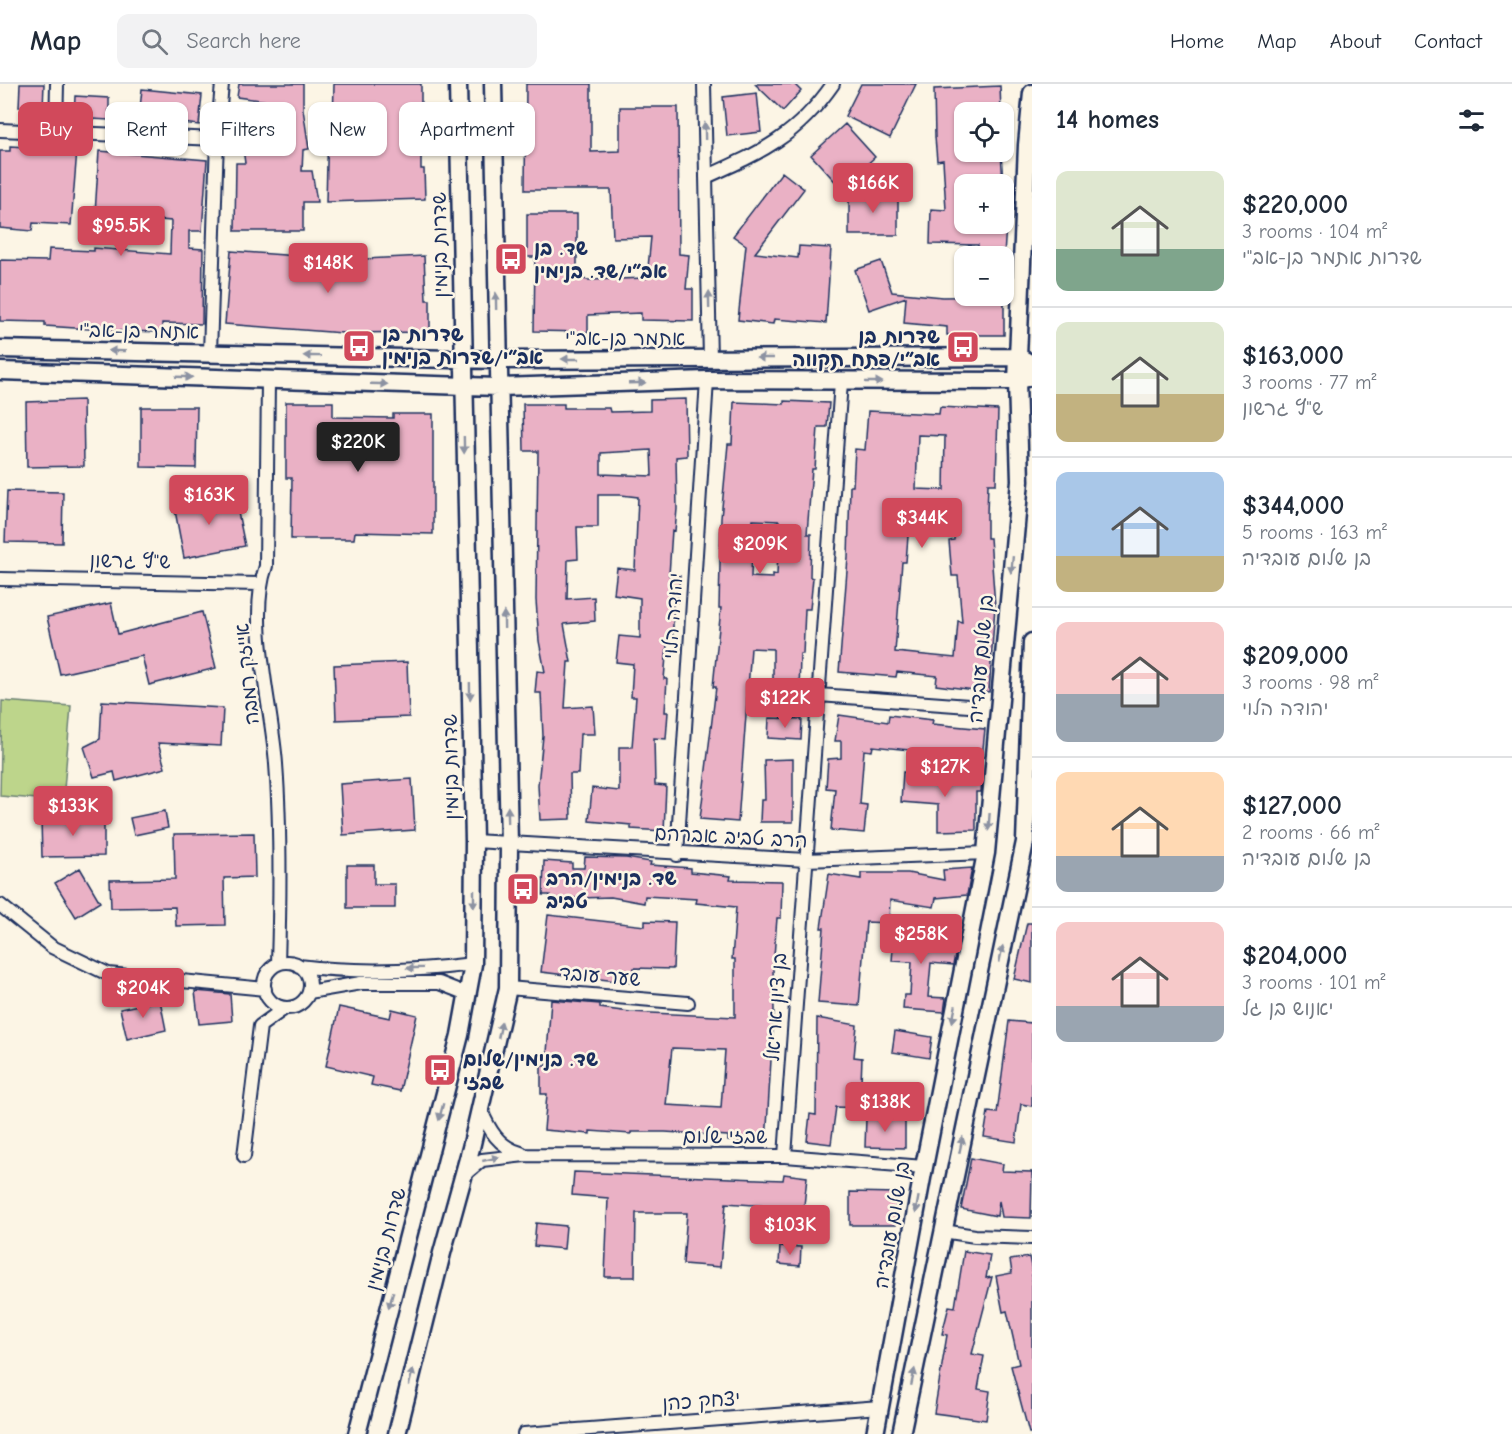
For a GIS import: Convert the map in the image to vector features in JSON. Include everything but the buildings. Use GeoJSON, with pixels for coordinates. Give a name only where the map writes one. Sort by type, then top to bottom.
{"type":"FeatureCollection","features":[{"type":"Feature","properties":{"kind":"main road","name":"שדרות בנימין"},"geometry":{"type":"LineString","coordinates":[[357,1434],[449,1084],[473,964],[474,841],[462,386],[458,84]]}},
{"type":"Feature","properties":{"kind":"main road"},"geometry":{"type":"LineString","coordinates":[[397,1434],[481,1110],[508,988],[509,844],[492,84]]}},
{"type":"Feature","properties":{"kind":"main road","name":"בן שלום עובדיה"},"geometry":{"type":"LineString","coordinates":[[875,1434],[924,1167],[986,853],[1020,481],[1032,93]]}},
{"type":"Feature","properties":{"kind":"main road","name":"אתמר בן-אב\"י"},"geometry":{"type":"LineString","coordinates":[[0,349],[497,360],[710,358],[1025,361]]}},
{"type":"Feature","properties":{"kind":"main road"},"geometry":{"type":"LineString","coordinates":[[0,371],[498,387],[707,380],[841,382],[1024,379]]}},
{"type":"Feature","properties":{"kind":"main road"},"geometry":{"type":"LineString","coordinates":[[901,1434],[1028,842],[1032,642]]}},
{"type":"Feature","properties":{"kind":"street"},"geometry":{"type":"LineString","coordinates":[[57,84],[57,102]]}},
{"type":"Feature","properties":{"kind":"street"},"geometry":{"type":"LineString","coordinates":[[220,102],[222,84]]}},
{"type":"Feature","properties":{"kind":"street"},"geometry":{"type":"LineString","coordinates":[[704,84],[710,358]]}},
{"type":"Feature","properties":{"kind":"street"},"geometry":{"type":"LineString","coordinates":[[706,177],[755,156],[793,132],[819,105],[833,84]]}},
{"type":"Feature","properties":{"kind":"street"},"geometry":{"type":"LineString","coordinates":[[0,130],[18,130]]}},
{"type":"Feature","properties":{"kind":"street"},"geometry":{"type":"LineString","coordinates":[[93,133],[200,138]]}},
{"type":"Feature","properties":{"kind":"street"},"geometry":{"type":"LineString","coordinates":[[210,353],[216,156]]}},
{"type":"Feature","properties":{"kind":"street","name":"יהודה הלוי"},"geometry":{"type":"LineString","coordinates":[[677,855],[707,380]]}},
{"type":"Feature","properties":{"kind":"street","name":"אייזק רמבה"},"geometry":{"type":"LineString","coordinates":[[268,381],[266,566],[260,584],[262,647],[276,764],[280,907],[278,964]]}},
{"type":"Feature","properties":{"kind":"street","name":"בן ציון אריאל"},"geometry":{"type":"LineString","coordinates":[[785,1156],[841,382]]}},
{"type":"Feature","properties":{"kind":"street","name":"ש\"ץ גרשון"},"geometry":{"type":"LineString","coordinates":[[0,579],[260,584]]}},
{"type":"Feature","properties":{"kind":"street"},"geometry":{"type":"LineString","coordinates":[[819,695],[969,706]]}},
{"type":"Feature","properties":{"kind":"street","name":"הרב טביב אברהם"},"geometry":{"type":"LineString","coordinates":[[474,841],[806,861],[986,853]]}},
{"type":"Feature","properties":{"kind":"street"},"geometry":{"type":"LineString","coordinates":[[0,905],[52,947],[108,974],[265,989]]}},
{"type":"Feature","properties":{"kind":"street"},"geometry":{"type":"LineString","coordinates":[[285,1008],[272,1002],[265,989],[267,974],[278,964],[292,963],[324,969],[441,968],[473,964]]}},
{"type":"Feature","properties":{"kind":"street"},"geometry":{"type":"LineString","coordinates":[[244,1156],[260,1026],[285,1008],[300,1004],[309,992],[308,977],[299,966]]}},
{"type":"Feature","properties":{"kind":"street"},"geometry":{"type":"LineString","coordinates":[[309,992],[361,983],[439,983],[467,994]]}},
{"type":"Feature","properties":{"kind":"street","name":"שער עובד"},"geometry":{"type":"LineString","coordinates":[[508,988],[688,1003]]}},
{"type":"Feature","properties":{"kind":"street","name":"שבזי שלום"},"geometry":{"type":"LineString","coordinates":[[481,1110],[488,1127],[497,1140],[510,1150],[525,1155]]}},
{"type":"Feature","properties":{"kind":"street","name":"שבזי שלום"},"geometry":{"type":"LineString","coordinates":[[463,1176],[482,1160],[525,1155],[785,1156],[924,1167]]}},
{"type":"Feature","properties":{"kind":"street"},"geometry":{"type":"LineString","coordinates":[[944,1231],[975,1236],[1032,1238]]}},
{"type":"Feature","properties":{"kind":"street","name":"יצחק כהן"},"geometry":{"type":"LineString","coordinates":[[524,1434],[880,1407]]}},
{"type":"Feature","properties":{"kind":"green space"},"geometry":{"type":"Polygon","coordinates":[[[2,701],[71,706],[63,801],[0,796],[2,701]]]}},
{"type":"Feature","properties":{"kind":"place","name":"שד. בן אב״י/שד. בנימין"},"geometry":{"type":"Point","coordinates":[511,259]}},
{"type":"Feature","properties":{"kind":"place","name":"שדרות בן אב״י/שדרות בנימין"},"geometry":{"type":"Point","coordinates":[359,346]}},
{"type":"Feature","properties":{"kind":"place","name":"שדרות בן אב״י/פתח תקווה"},"geometry":{"type":"Point","coordinates":[963,347]}},
{"type":"Feature","properties":{"kind":"place","name":"שד. בנימין/הרב טביב"},"geometry":{"type":"Point","coordinates":[523,889]}},
{"type":"Feature","properties":{"kind":"place","name":"שד. בנימין/שלום שבזי"},"geometry":{"type":"Point","coordinates":[440,1070]}}]}
